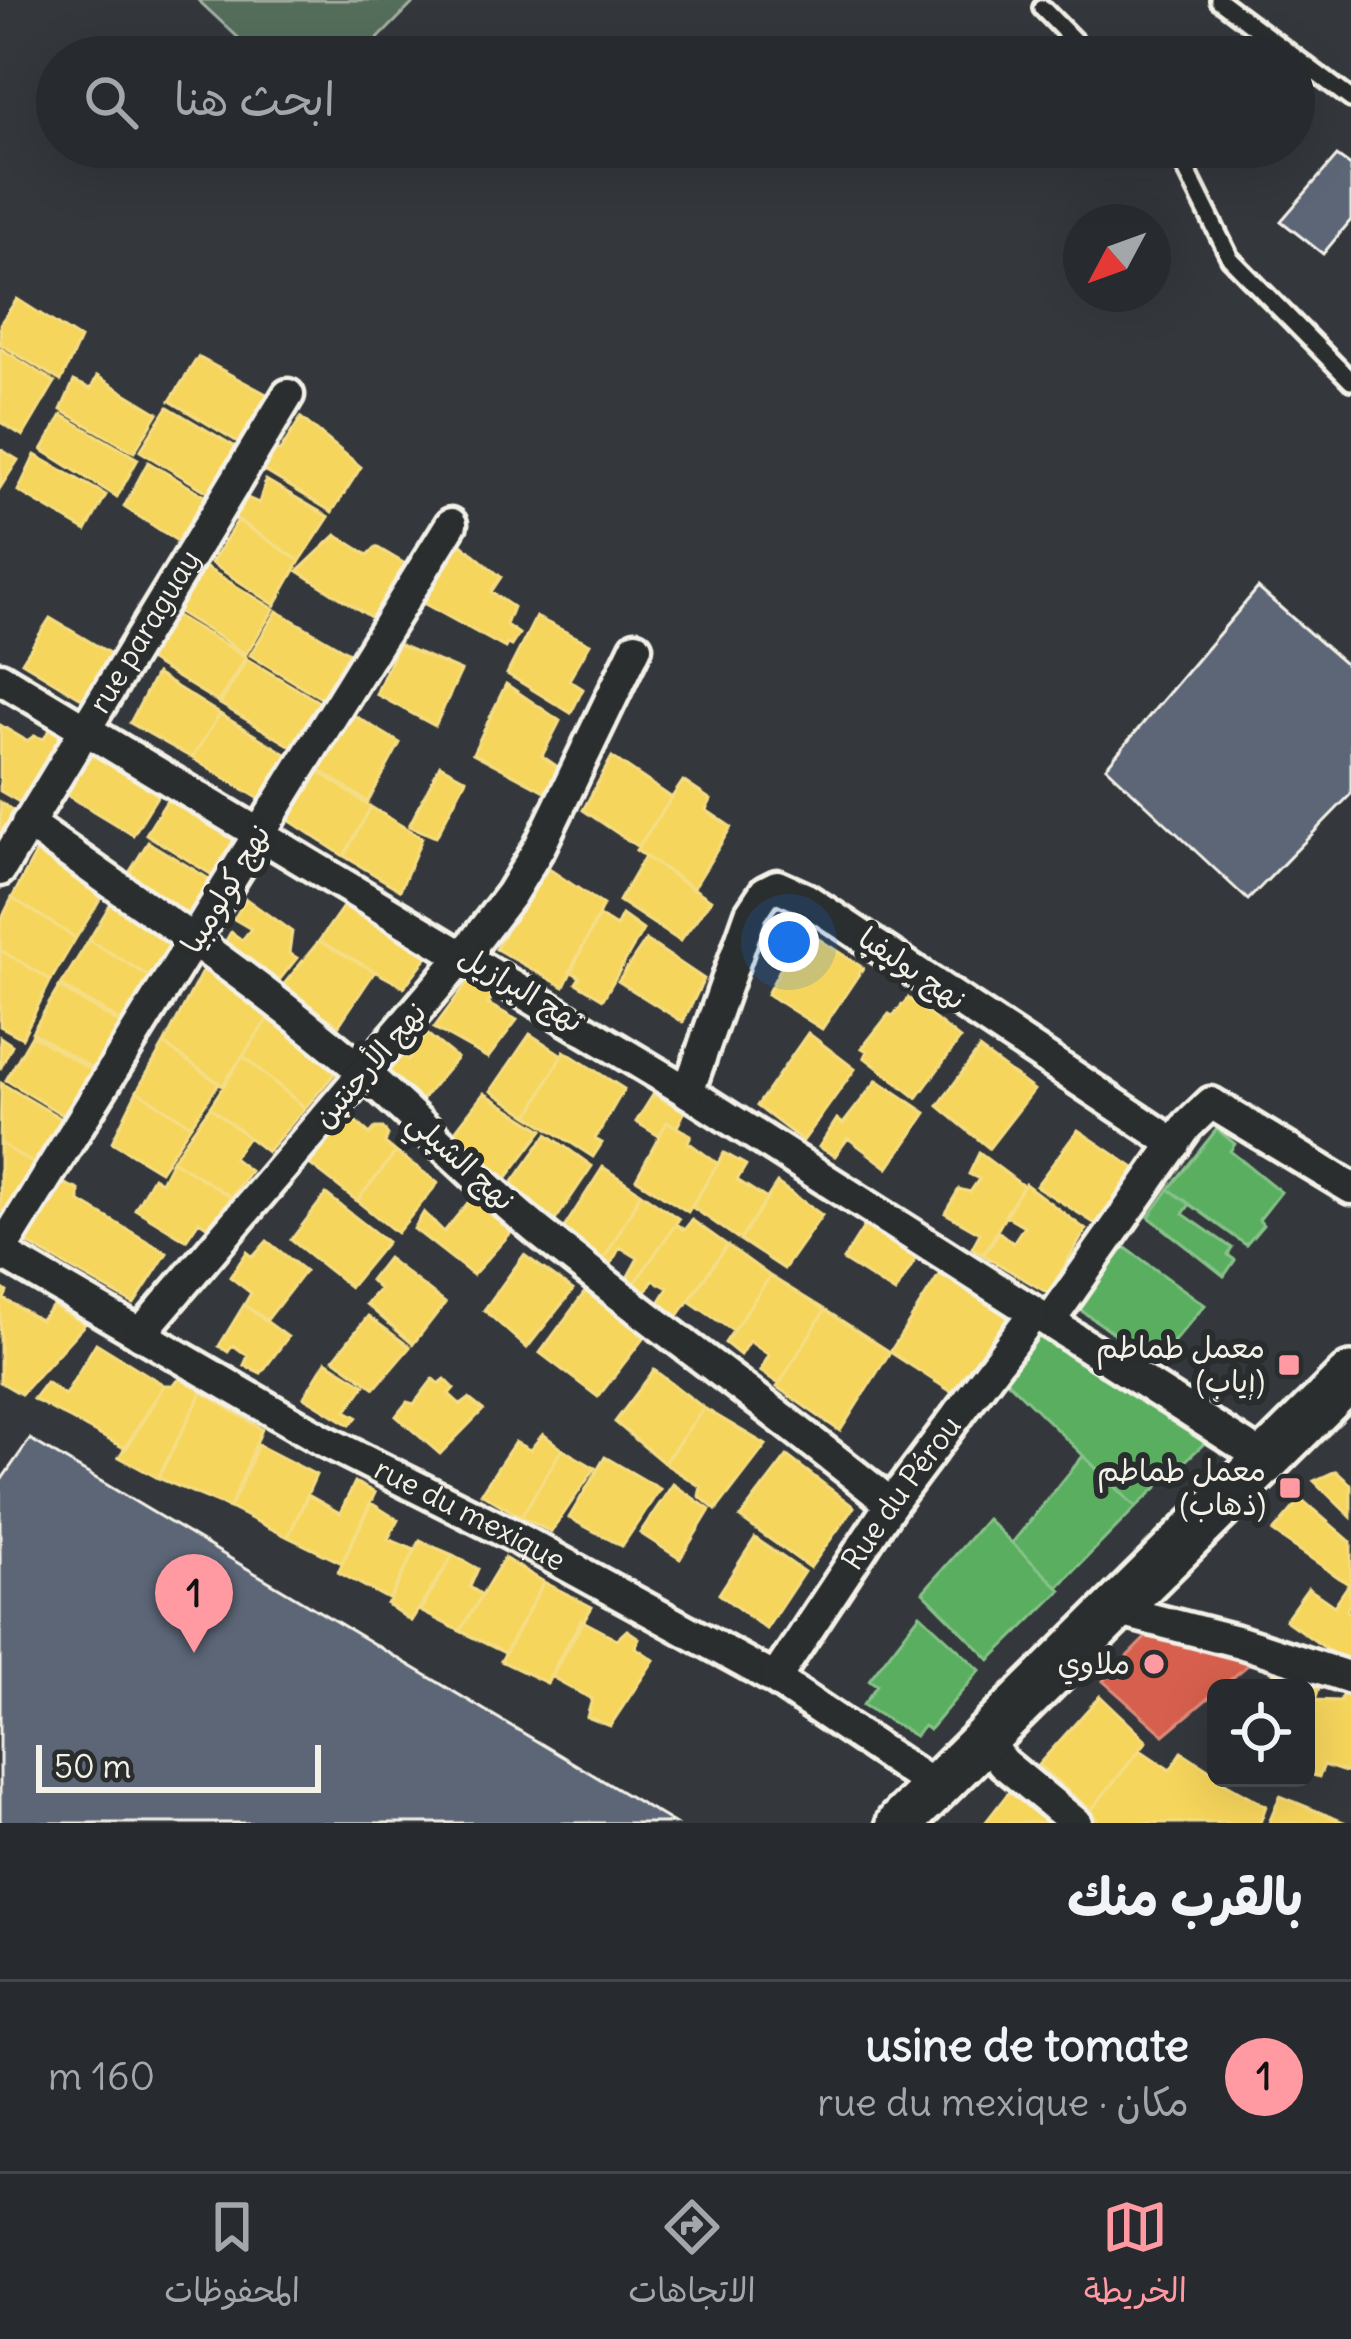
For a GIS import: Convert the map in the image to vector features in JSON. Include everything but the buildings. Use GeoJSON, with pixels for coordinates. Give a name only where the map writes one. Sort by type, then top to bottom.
{"type":"FeatureCollection","features":[{"type":"Feature","properties":{"kind":"main road"},"geometry":{"type":"LineString","coordinates":[[900,1823],[1351,1376]]}},
{"type":"Feature","properties":{"kind":"street","name":"rue paraguay"},"geometry":{"type":"LineString","coordinates":[[0,870],[288,395]]}},
{"type":"Feature","properties":{"kind":"street","name":"نهج كولومبيا"},"geometry":{"type":"LineString","coordinates":[[0,1252],[451,524]]}},
{"type":"Feature","properties":{"kind":"street","name":"نهج الأرجنتين"},"geometry":{"type":"LineString","coordinates":[[140,1334],[511,894],[540,846],[637,647]]}},
{"type":"Feature","properties":{"kind":"street","name":"نهج البرازيل"},"geometry":{"type":"LineString","coordinates":[[0,678],[465,954],[1266,1460]]}},
{"type":"Feature","properties":{"kind":"street","name":"نهج الشيلي"},"geometry":{"type":"LineString","coordinates":[[27,823],[196,940],[363,1072],[542,1234],[891,1504]]}},
{"type":"Feature","properties":{"kind":"street","name":"نهج بوليفيا"},"geometry":{"type":"LineString","coordinates":[[688,1092],[752,913],[765,892],[777,886],[806,899],[1175,1144]]}},
{"type":"Feature","properties":{"kind":"street","name":"Rue du Pérou"},"geometry":{"type":"LineString","coordinates":[[775,1679],[891,1504],[1198,1113],[1211,1103],[1351,1188]]}},
{"type":"Feature","properties":{"kind":"street","name":"rue du mexique"},"geometry":{"type":"LineString","coordinates":[[0,1252],[323,1439],[508,1533],[775,1679],[935,1787]]}},
{"type":"Feature","properties":{"kind":"street"},"geometry":{"type":"LineString","coordinates":[[1116,1610],[1240,1642],[1351,1678]]}},
{"type":"Feature","properties":{"kind":"street"},"geometry":{"type":"LineString","coordinates":[[984,1739],[1003,1763],[1076,1823]]}},
{"type":"Feature","properties":{"kind":"lane"},"geometry":{"type":"LineString","coordinates":[[1220,0],[1268,36]]}},
{"type":"Feature","properties":{"kind":"lane"},"geometry":{"type":"LineString","coordinates":[[1042,8],[1069,36]]}},
{"type":"Feature","properties":{"kind":"lane"},"geometry":{"type":"LineString","coordinates":[[1315,72],[1351,99]]}},
{"type":"Feature","properties":{"kind":"lane"},"geometry":{"type":"LineString","coordinates":[[1186,168],[1230,257],[1351,381]]}},
{"type":"Feature","properties":{"kind":"green space"},"geometry":{"type":"Polygon","coordinates":[[[198,0],[416,0],[381,36],[237,36],[198,0]]]}},
{"type":"Feature","properties":{"kind":"place","name":"معمل طماطم (إياب)"},"geometry":{"type":"Point","coordinates":[1289,1365]}},
{"type":"Feature","properties":{"kind":"place","name":"معمل طماطم (ذهاب)"},"geometry":{"type":"Point","coordinates":[1290,1488]}},
{"type":"Feature","properties":{"kind":"place","name":"usine de tomate"},"geometry":{"type":"Point","coordinates":[194,1653]}},
{"type":"Feature","properties":{"kind":"place","name":"ملاوي"},"geometry":{"type":"Point","coordinates":[1154,1664]}}]}
